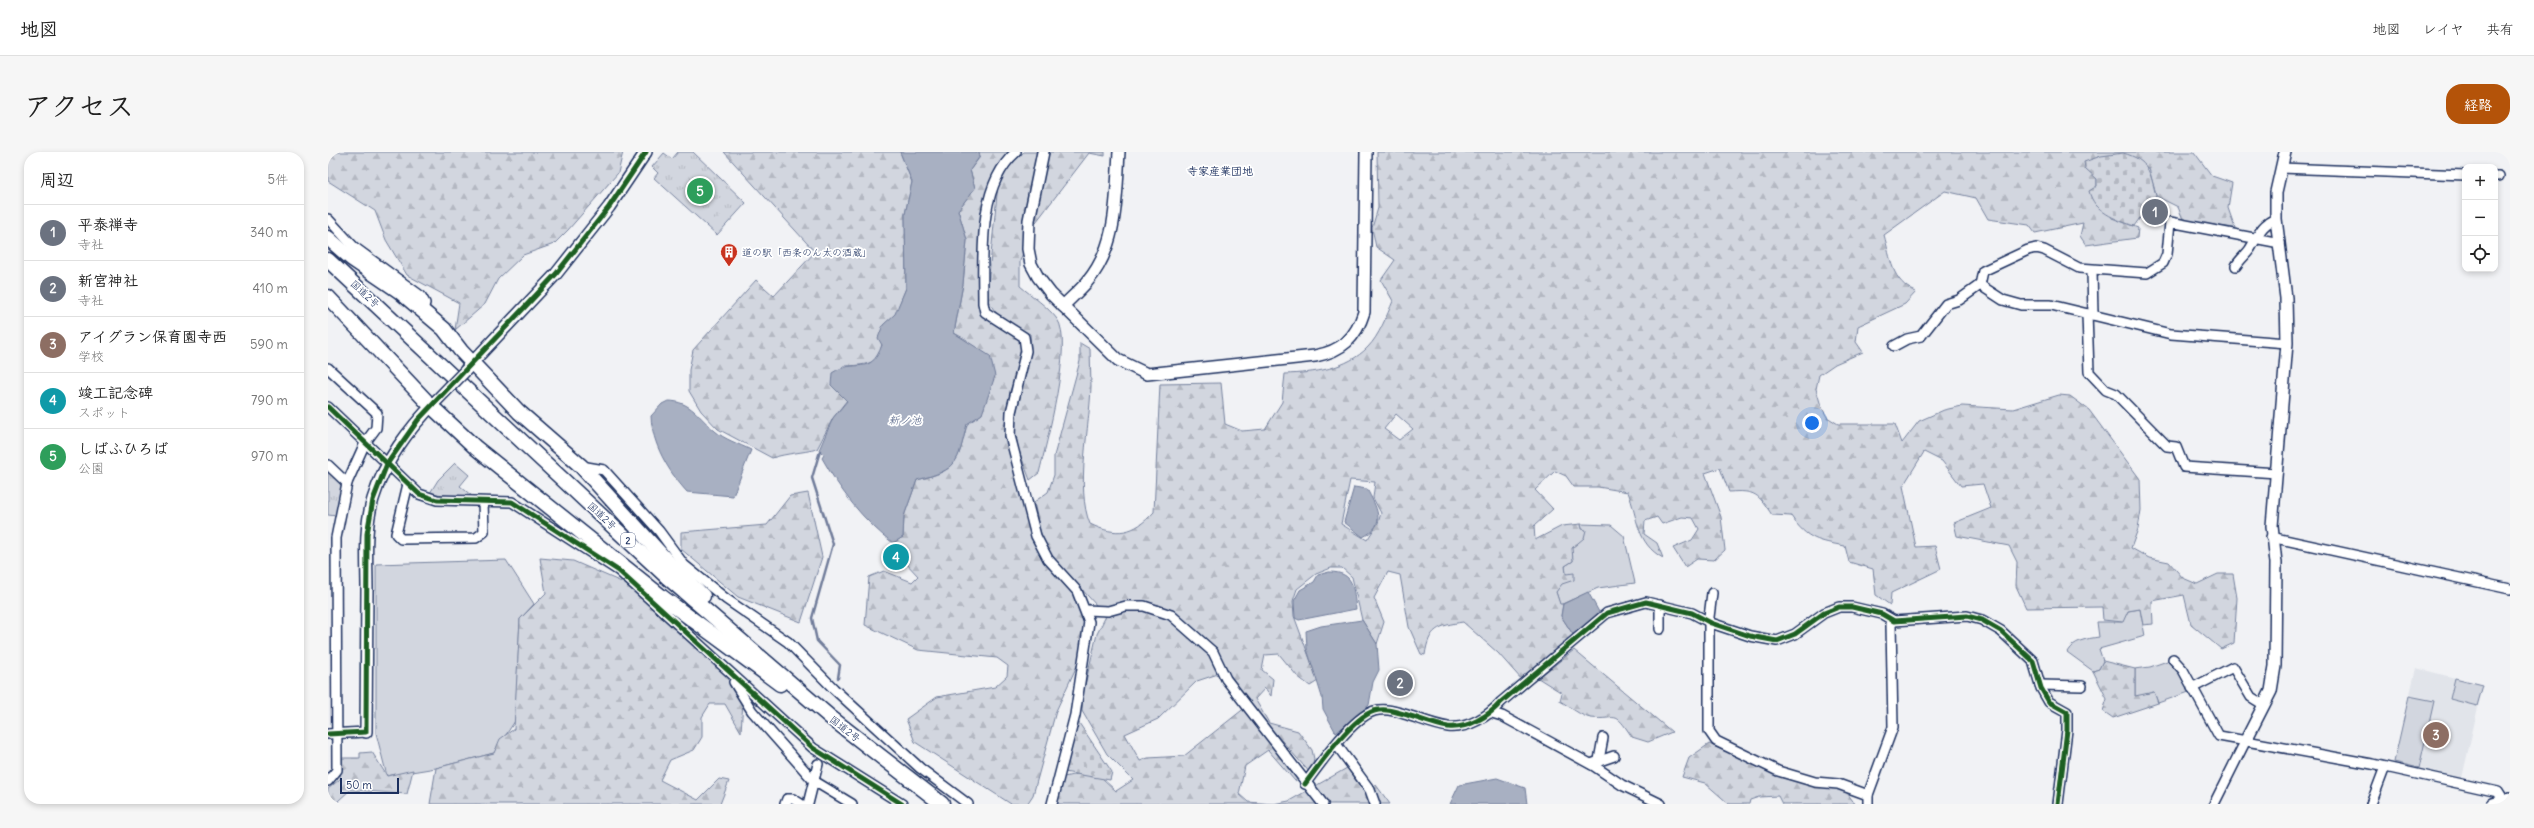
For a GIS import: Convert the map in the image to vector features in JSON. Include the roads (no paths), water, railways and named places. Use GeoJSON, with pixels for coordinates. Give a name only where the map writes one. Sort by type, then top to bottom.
{"type":"FeatureCollection","features":[{"type":"Feature","properties":{"kind":"highway"},"geometry":{"type":"LineString","coordinates":[[328,238],[352,259],[423,310],[444,329],[469,366],[519,412],[582,466],[676,571],[795,686]]}},
{"type":"Feature","properties":{"kind":"highway","name":"国道2号"},"geometry":{"type":"LineString","coordinates":[[328,260],[667,577],[830,717],[942,804]]}},
{"type":"Feature","properties":{"kind":"highway"},"geometry":{"type":"LineString","coordinates":[[328,297],[476,448],[650,587],[758,669],[830,717]]}},
{"type":"Feature","properties":{"kind":"street"},"geometry":{"type":"LineString","coordinates":[[332,734],[366,732],[367,534],[373,500],[387,464],[408,432],[556,274],[609,207],[646,152]]}},
{"type":"Feature","properties":{"kind":"street"},"geometry":{"type":"LineString","coordinates":[[1016,152],[1002,167],[994,180],[987,210],[982,302],[985,312],[1024,338],[1024,360],[1011,412],[1010,436],[1036,536],[1048,558],[1077,591],[1086,610],[1089,622],[1088,639],[1075,715],[1052,804]]}},
{"type":"Feature","properties":{"kind":"street"},"geometry":{"type":"LineString","coordinates":[[1043,152],[1029,220],[1028,249],[1031,264],[1038,277],[1063,306],[1118,360],[1147,374],[1315,356],[1330,353],[1342,347],[1360,326],[1364,312],[1366,152]]}},
{"type":"Feature","properties":{"kind":"street"},"geometry":{"type":"LineString","coordinates":[[1063,306],[1088,282],[1103,258],[1109,242],[1114,221],[1120,152]]}},
{"type":"Feature","properties":{"kind":"street"},"geometry":{"type":"LineString","coordinates":[[2214,804],[2271,691],[2275,666],[2276,563],[2272,537],[2287,343],[2286,298],[2276,219],[2276,192],[2285,152]]}},
{"type":"Feature","properties":{"kind":"street"},"geometry":{"type":"LineString","coordinates":[[2281,168],[2462,175]]}},
{"type":"Feature","properties":{"kind":"street"},"geometry":{"type":"LineString","coordinates":[[2236,266],[2268,222],[2276,219]]}},
{"type":"Feature","properties":{"kind":"street"},"geometry":{"type":"LineString","coordinates":[[328,220],[354,247],[421,296],[425,303],[423,310]]}},
{"type":"Feature","properties":{"kind":"street"},"geometry":{"type":"LineString","coordinates":[[1894,346],[1907,338],[1921,336],[1946,304],[1960,300],[1980,285],[1983,271],[2036,248],[2079,268],[2092,271],[2142,274],[2153,270],[2163,263],[2168,254],[2170,222],[2280,242]]}},
{"type":"Feature","properties":{"kind":"street"},"geometry":{"type":"LineString","coordinates":[[2092,271],[2089,372],[2106,390],[2116,394],[2167,446],[2176,447],[2184,467],[2277,473]]}},
{"type":"Feature","properties":{"kind":"street"},"geometry":{"type":"LineString","coordinates":[[1980,285],[2003,300],[2015,303],[2051,305],[2171,334],[2287,343]]}},
{"type":"Feature","properties":{"kind":"street"},"geometry":{"type":"LineString","coordinates":[[328,368],[377,413],[376,428],[365,443],[347,482],[336,538],[333,588],[332,734],[337,770],[328,782]]}},
{"type":"Feature","properties":{"kind":"street"},"geometry":{"type":"LineString","coordinates":[[328,407],[419,494],[437,500],[512,502],[619,571],[730,671],[783,723],[813,748],[902,804]]}},
{"type":"Feature","properties":{"kind":"street"},"geometry":{"type":"LineString","coordinates":[[328,465],[347,482]]}},
{"type":"Feature","properties":{"kind":"street"},"geometry":{"type":"LineString","coordinates":[[582,466],[604,470],[659,530],[684,566],[726,599],[788,642],[834,689],[920,768],[968,804]]}},
{"type":"Feature","properties":{"kind":"street"},"geometry":{"type":"LineString","coordinates":[[408,484],[396,534],[401,539],[476,538],[484,532],[483,502]]}},
{"type":"Feature","properties":{"kind":"street"},"geometry":{"type":"LineString","coordinates":[[2272,537],[2510,589]]}},
{"type":"Feature","properties":{"kind":"street"},"geometry":{"type":"LineString","coordinates":[[1712,593],[1709,617],[1711,623],[1709,731],[1716,741],[1778,771],[1814,782],[1838,784],[1868,800],[1893,727],[1890,624],[1894,621]]}},
{"type":"Feature","properties":{"kind":"street"},"geometry":{"type":"LineString","coordinates":[[1305,784],[1336,744],[1361,719],[1373,711],[1386,709],[1448,727],[1463,726],[1492,714],[1501,702],[1607,613],[1646,602],[1692,613],[1711,623],[1750,636],[1777,641],[1795,634],[1824,613],[1839,608],[1852,608],[1882,614],[1894,621],[1967,616],[1982,620],[2001,632],[2034,661],[2040,685],[2049,702],[2067,712],[2067,730],[2058,804]]}},
{"type":"Feature","properties":{"kind":"street"},"geometry":{"type":"LineString","coordinates":[[1660,605],[1660,630]]}},
{"type":"Feature","properties":{"kind":"street"},"geometry":{"type":"LineString","coordinates":[[1086,610],[1108,611],[1126,606],[1144,606],[1171,615],[1213,652],[1226,678],[1305,784],[1323,804]]}},
{"type":"Feature","properties":{"kind":"street"},"geometry":{"type":"LineString","coordinates":[[2173,660],[2182,670],[2219,736],[2385,767],[2498,792],[2502,801]]}},
{"type":"Feature","properties":{"kind":"street"},"geometry":{"type":"LineString","coordinates":[[2192,688],[2233,667],[2251,697],[2264,705]]}},
{"type":"Feature","properties":{"kind":"street"},"geometry":{"type":"LineString","coordinates":[[730,671],[729,675],[752,711],[814,781],[852,804]]}},
{"type":"Feature","properties":{"kind":"street"},"geometry":{"type":"LineString","coordinates":[[2040,685],[2082,686]]}},
{"type":"Feature","properties":{"kind":"street"},"geometry":{"type":"LineString","coordinates":[[1492,714],[1502,716],[1595,762],[1622,786],[1660,804]]}},
{"type":"Feature","properties":{"kind":"street"},"geometry":{"type":"LineString","coordinates":[[1595,762],[1603,738]]}},
{"type":"Feature","properties":{"kind":"street"},"geometry":{"type":"LineString","coordinates":[[1336,744],[1370,790],[1375,804]]}},
{"type":"Feature","properties":{"kind":"street"},"geometry":{"type":"LineString","coordinates":[[1595,762],[1614,756]]}},
{"type":"Feature","properties":{"kind":"street"},"geometry":{"type":"LineString","coordinates":[[808,804],[818,764]]}},
{"type":"Feature","properties":{"kind":"street"},"geometry":{"type":"LineString","coordinates":[[2371,804],[2385,767]]}},
{"type":"Feature","properties":{"kind":"street"},"geometry":{"type":"LineString","coordinates":[[785,804],[787,799],[793,798],[801,804]]}},
{"type":"Feature","properties":{"kind":"water","name":"新ノ池"},"geometry":{"type":"Polygon","coordinates":[[[900,152],[979,152],[980,156],[970,170],[975,188],[958,210],[967,240],[963,284],[954,333],[990,356],[995,376],[982,414],[967,424],[961,448],[954,463],[949,468],[941,472],[917,480],[904,516],[903,537],[893,543],[862,515],[844,493],[822,458],[824,455],[819,450],[833,418],[847,401],[831,385],[832,373],[848,367],[867,364],[872,361],[882,345],[878,338],[883,325],[895,314],[906,288],[905,214],[912,182],[900,152]]]}},
{"type":"Feature","properties":{"kind":"water"},"geometry":{"type":"Polygon","coordinates":[[[668,401],[683,404],[689,407],[719,434],[751,450],[733,496],[687,492],[680,484],[662,457],[654,437],[652,426],[651,416],[662,404],[668,401]]]}},
{"type":"Feature","properties":{"kind":"water"},"geometry":{"type":"Polygon","coordinates":[[[1354,487],[1367,489],[1374,502],[1378,515],[1378,521],[1375,527],[1371,532],[1363,537],[1344,522],[1354,487]]]}},
{"type":"Feature","properties":{"kind":"water"},"geometry":{"type":"Polygon","coordinates":[[[1329,572],[1338,573],[1348,578],[1353,588],[1356,609],[1299,620],[1295,618],[1294,601],[1300,590],[1314,582],[1318,575],[1329,572]]]}},
{"type":"Feature","properties":{"kind":"water"},"geometry":{"type":"Polygon","coordinates":[[[1588,592],[1599,612],[1574,636],[1561,616],[1563,604],[1588,592]]]}},
{"type":"Feature","properties":{"kind":"water"},"geometry":{"type":"Polygon","coordinates":[[[1362,620],[1377,644],[1379,670],[1373,682],[1369,705],[1336,733],[1323,709],[1322,697],[1307,649],[1306,631],[1321,626],[1362,620]]]}},
{"type":"Feature","properties":{"kind":"water"},"geometry":{"type":"Polygon","coordinates":[[[1497,778],[1525,788],[1527,804],[1450,804],[1459,785],[1497,778]]]}},
{"type":"Feature","properties":{"kind":"waterway"},"geometry":{"type":"LineString","coordinates":[[820,451],[812,478],[833,544],[812,618],[817,641],[840,665],[838,678]]}},
{"type":"Feature","properties":{"kind":"place","name":"しばふひろば"},"geometry":{"type":"Point","coordinates":[700,191]}},
{"type":"Feature","properties":{"kind":"place","name":"平泰禅寺"},"geometry":{"type":"Point","coordinates":[2155,212]}},
{"type":"Feature","properties":{"kind":"place","name":"道の駅「西条のん太の酒蔵」"},"geometry":{"type":"Point","coordinates":[729,267]}},
{"type":"Feature","properties":{"kind":"place","name":"竣工記念碑"},"geometry":{"type":"Point","coordinates":[896,557]}},
{"type":"Feature","properties":{"kind":"place","name":"新宮神社"},"geometry":{"type":"Point","coordinates":[1400,683]}},
{"type":"Feature","properties":{"kind":"place","name":"アイグラン保育園寺西"},"geometry":{"type":"Point","coordinates":[2436,735]}},
{"type":"Feature","properties":{"kind":"district","name":"寺家産業団地"},"geometry":{"type":"Point","coordinates":[1220,171]}}]}
